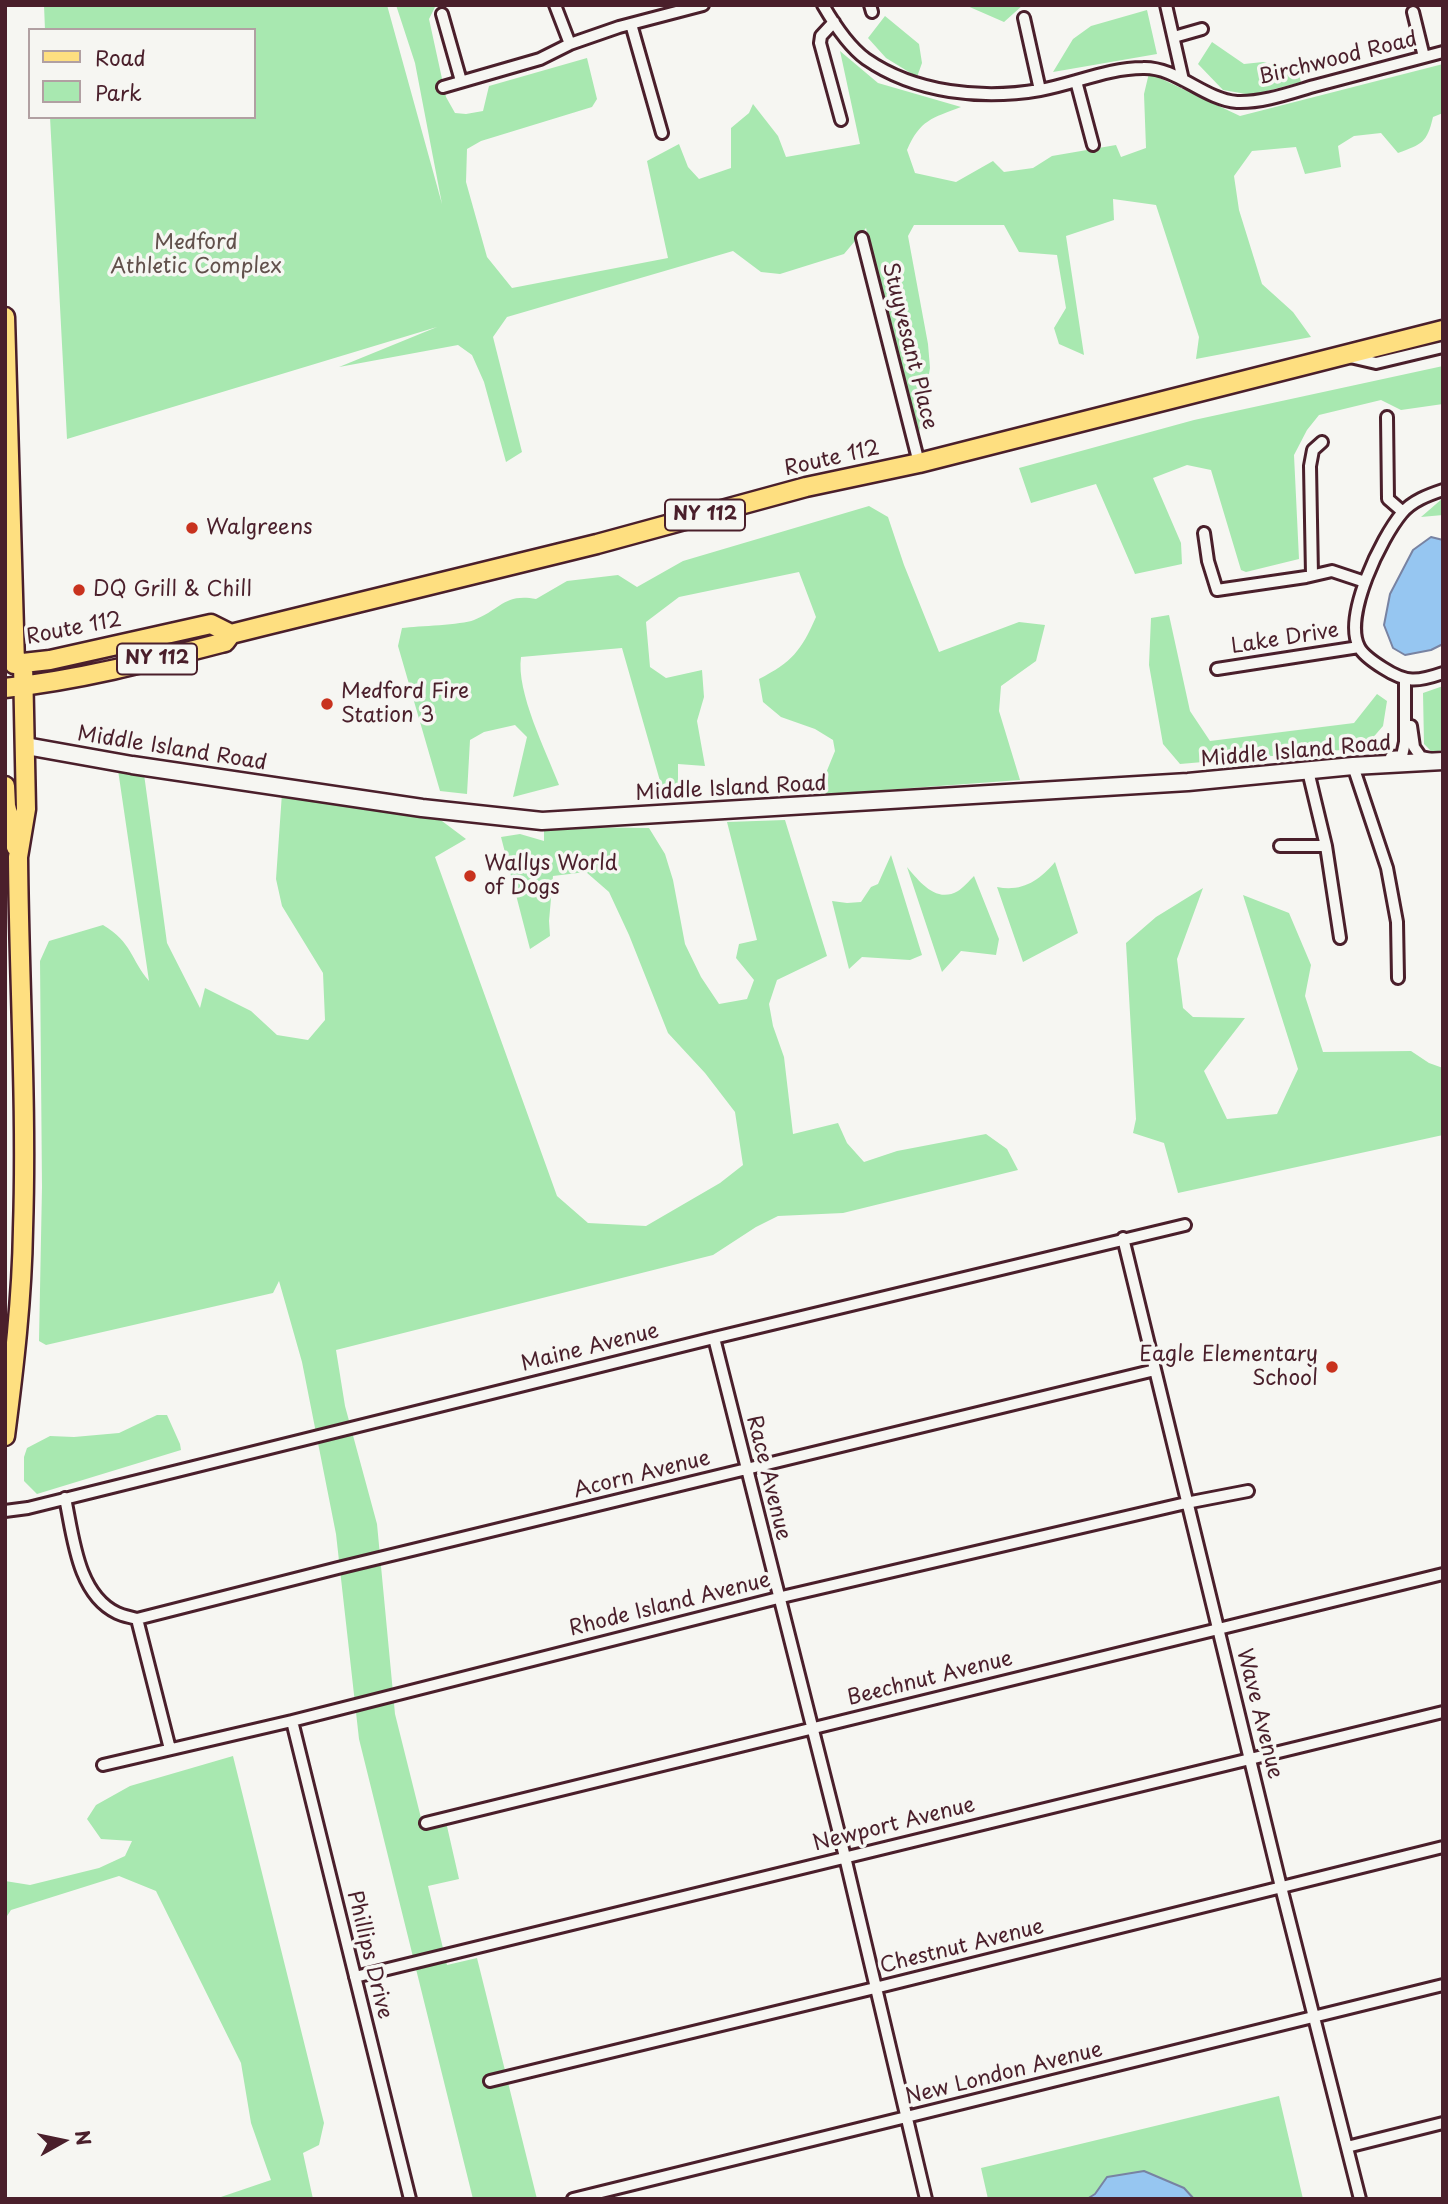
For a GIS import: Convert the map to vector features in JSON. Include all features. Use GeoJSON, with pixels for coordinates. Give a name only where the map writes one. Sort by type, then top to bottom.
{"type":"FeatureCollection","features":[{"type":"Feature","properties":{"kind":"main road"},"geometry":{"type":"LineString","coordinates":[[5,317],[14,687],[26,746],[26,809],[18,857],[24,1198],[18,1318],[5,1436]]}},
{"type":"Feature","properties":{"kind":"main road","name":"Route 112"},"geometry":{"type":"LineString","coordinates":[[14,687],[53,683],[135,665],[225,642],[231,635],[597,544],[806,487],[919,463],[1443,330]]}},
{"type":"Feature","properties":{"kind":"main road","name":"Route 112"},"geometry":{"type":"LineString","coordinates":[[14,664],[50,660],[211,624],[231,635]]}},
{"type":"Feature","properties":{"kind":"main road"},"geometry":{"type":"LineString","coordinates":[[5,786],[6,806],[18,857]]}},
{"type":"Feature","properties":{"kind":"street"},"geometry":{"type":"LineString","coordinates":[[555,5],[570,44]]}},
{"type":"Feature","properties":{"kind":"street"},"geometry":{"type":"LineString","coordinates":[[443,87],[540,59],[570,44],[631,24],[658,11],[703,5]]}},
{"type":"Feature","properties":{"kind":"street","name":"Birchwood Road"},"geometry":{"type":"LineString","coordinates":[[823,5],[865,58],[917,83],[972,94],[1041,90],[1118,71],[1143,68],[1164,71],[1221,100],[1240,102],[1258,100],[1443,52]]}},
{"type":"Feature","properties":{"kind":"street"},"geometry":{"type":"LineString","coordinates":[[1166,5],[1183,80]]}},
{"type":"Feature","properties":{"kind":"street"},"geometry":{"type":"LineString","coordinates":[[1412,8],[1424,57]]}},
{"type":"Feature","properties":{"kind":"street"},"geometry":{"type":"LineString","coordinates":[[442,14],[461,81]]}},
{"type":"Feature","properties":{"kind":"street"},"geometry":{"type":"LineString","coordinates":[[1024,18],[1041,90]]}},
{"type":"Feature","properties":{"kind":"street"},"geometry":{"type":"LineString","coordinates":[[834,22],[821,36],[820,43],[841,120]]}},
{"type":"Feature","properties":{"kind":"street"},"geometry":{"type":"LineString","coordinates":[[631,24],[662,133]]}},
{"type":"Feature","properties":{"kind":"street"},"geometry":{"type":"LineString","coordinates":[[1174,37],[1202,29]]}},
{"type":"Feature","properties":{"kind":"street"},"geometry":{"type":"LineString","coordinates":[[1076,81],[1093,145]]}},
{"type":"Feature","properties":{"kind":"street","name":"Stuyvesant Place"},"geometry":{"type":"LineString","coordinates":[[862,238],[919,463]]}},
{"type":"Feature","properties":{"kind":"street"},"geometry":{"type":"LineString","coordinates":[[1344,356],[1376,363],[1443,346]]}},
{"type":"Feature","properties":{"kind":"street"},"geometry":{"type":"LineString","coordinates":[[1387,417],[1388,499],[1403,512]]}},
{"type":"Feature","properties":{"kind":"street"},"geometry":{"type":"LineString","coordinates":[[1312,575],[1310,466],[1314,450],[1322,442]]}},
{"type":"Feature","properties":{"kind":"street","name":"Lake Drive"},"geometry":{"type":"LineString","coordinates":[[1409,680],[1397,677],[1373,662],[1359,647],[1355,626],[1365,582],[1382,542],[1403,512],[1420,498],[1443,490]]}},
{"type":"Feature","properties":{"kind":"street"},"geometry":{"type":"LineString","coordinates":[[1204,533],[1208,561],[1217,590],[1332,571],[1365,582]]}},
{"type":"Feature","properties":{"kind":"street","name":"Lake Drive"},"geometry":{"type":"LineString","coordinates":[[1217,669],[1359,647]]}},
{"type":"Feature","properties":{"kind":"street"},"geometry":{"type":"LineString","coordinates":[[1409,680],[1443,673]]}},
{"type":"Feature","properties":{"kind":"street"},"geometry":{"type":"LineString","coordinates":[[1409,680],[1410,723],[1414,747],[1421,757],[1442,761]]}},
{"type":"Feature","properties":{"kind":"street"},"geometry":{"type":"LineString","coordinates":[[1398,978],[1399,943],[1387,868],[1352,766],[1372,759],[1402,756],[1409,680]]}},
{"type":"Feature","properties":{"kind":"street","name":"Middle Island Road"},"geometry":{"type":"LineString","coordinates":[[26,746],[132,765],[422,808],[542,821],[1188,782],[1352,766],[1442,761]]}},
{"type":"Feature","properties":{"kind":"street"},"geometry":{"type":"LineString","coordinates":[[1308,771],[1326,845],[1340,938]]}},
{"type":"Feature","properties":{"kind":"street"},"geometry":{"type":"LineString","coordinates":[[1280,846],[1326,845]]}},
{"type":"Feature","properties":{"kind":"street","name":"Maine Avenue"},"geometry":{"type":"LineString","coordinates":[[5,1511],[1185,1225]]}},
{"type":"Feature","properties":{"kind":"street","name":"Wave Avenue"},"geometry":{"type":"LineString","coordinates":[[1123,1238],[1186,1503],[1360,2199]]}},
{"type":"Feature","properties":{"kind":"street","name":"Race Avenue"},"geometry":{"type":"LineString","coordinates":[[715,1338],[845,1857],[926,2199]]}},
{"type":"Feature","properties":{"kind":"street","name":"Acorn Avenue"},"geometry":{"type":"LineString","coordinates":[[137,1619],[1155,1370]]}},
{"type":"Feature","properties":{"kind":"street","name":"Rhode Island Avenue"},"geometry":{"type":"LineString","coordinates":[[103,1765],[292,1721],[778,1598],[1248,1491]]}},
{"type":"Feature","properties":{"kind":"street"},"geometry":{"type":"LineString","coordinates":[[65,1498],[86,1581],[100,1601],[116,1613],[137,1619],[170,1749]]}},
{"type":"Feature","properties":{"kind":"street","name":"Beechnut Avenue"},"geometry":{"type":"LineString","coordinates":[[426,1823],[1443,1574]]}},
{"type":"Feature","properties":{"kind":"street","name":"Newport Avenue"},"geometry":{"type":"LineString","coordinates":[[355,1977],[1443,1713]]}},
{"type":"Feature","properties":{"kind":"street","name":"Phillips Drive"},"geometry":{"type":"LineString","coordinates":[[292,1721],[410,2199]]}},
{"type":"Feature","properties":{"kind":"street","name":"Chestnut Avenue"},"geometry":{"type":"LineString","coordinates":[[490,2081],[1443,1847]]}},
{"type":"Feature","properties":{"kind":"street","name":"New London Avenue"},"geometry":{"type":"LineString","coordinates":[[573,2199],[1443,1985]]}},
{"type":"Feature","properties":{"kind":"street"},"geometry":{"type":"LineString","coordinates":[[1347,2147],[1443,2123]]}},
{"type":"Feature","properties":{"kind":"green space","name":"Medford Athletic Complex"},"geometry":{"type":"Polygon","coordinates":[[[44,5],[387,5],[442,204],[415,63],[396,5],[436,5],[429,19],[446,97],[455,113],[483,111],[489,86],[587,58],[597,99],[592,107],[481,141],[467,149],[466,182],[487,257],[512,288],[668,258],[647,161],[679,144],[688,167],[699,179],[731,168],[731,128],[749,113],[753,104],[778,136],[786,157],[860,144],[840,51],[878,83],[961,107],[928,121],[917,132],[907,150],[915,173],[956,182],[993,161],[1004,172],[1033,168],[1052,156],[1116,145],[1121,157],[1146,148],[1144,94],[1149,73],[1240,116],[1443,64],[1443,113],[1433,117],[1422,141],[1398,153],[1381,133],[1354,136],[1338,146],[1341,167],[1305,174],[1296,147],[1252,151],[1234,176],[1239,210],[1262,284],[1293,312],[1311,337],[1196,359],[1199,337],[1156,205],[1113,199],[1114,220],[1066,236],[1084,355],[1059,344],[1054,328],[1066,308],[1057,255],[1019,252],[1004,225],[914,225],[908,236],[930,368],[919,433],[866,228],[844,254],[780,274],[761,272],[733,251],[507,317],[493,337],[522,452],[506,462],[484,382],[472,355],[458,345],[339,367],[437,327],[67,439],[50,119],[256,119],[256,28],[45,28],[44,5]]]}},
{"type":"Feature","properties":{"kind":"green space"},"geometry":{"type":"Polygon","coordinates":[[[965,5],[1023,5],[1004,22],[965,5]]]}},
{"type":"Feature","properties":{"kind":"green space"},"geometry":{"type":"Polygon","coordinates":[[[1147,10],[1157,54],[1053,72],[1073,39],[1091,26],[1147,10]]]}},
{"type":"Feature","properties":{"kind":"green space"},"geometry":{"type":"Polygon","coordinates":[[[885,16],[919,44],[922,63],[917,77],[886,58],[868,38],[885,16]]]}},
{"type":"Feature","properties":{"kind":"green space"},"geometry":{"type":"Polygon","coordinates":[[[1212,42],[1244,64],[1263,62],[1298,71],[1301,82],[1252,95],[1223,90],[1198,64],[1212,42]]]}},
{"type":"Feature","properties":{"kind":"green space"},"geometry":{"type":"Polygon","coordinates":[[[1443,366],[1443,404],[1401,410],[1381,400],[1319,415],[1307,430],[1294,455],[1299,559],[1246,572],[1241,570],[1211,470],[1187,465],[1153,478],[1181,543],[1182,564],[1135,574],[1096,484],[1031,503],[1019,468],[1194,420],[1443,366]]]}},
{"type":"Feature","properties":{"kind":"green space"},"geometry":{"type":"Polygon","coordinates":[[[1443,498],[1443,515],[1421,517],[1443,498]]]}},
{"type":"Feature","properties":{"kind":"green space"},"geometry":{"type":"Polygon","coordinates":[[[869,506],[888,517],[939,652],[1019,622],[1045,625],[1036,661],[1001,686],[999,711],[1020,780],[817,795],[835,751],[833,740],[815,729],[781,717],[763,702],[759,679],[788,661],[800,647],[816,617],[799,572],[679,597],[646,622],[650,667],[666,678],[702,670],[704,697],[697,721],[705,766],[678,764],[678,791],[664,795],[622,648],[521,657],[527,704],[559,785],[513,797],[527,737],[515,725],[484,732],[470,740],[467,794],[440,791],[398,646],[402,628],[468,622],[509,600],[536,599],[567,581],[618,575],[637,587],[683,561],[869,506]]]}},
{"type":"Feature","properties":{"kind":"green space"},"geometry":{"type":"Polygon","coordinates":[[[1169,615],[1190,711],[1210,741],[1354,723],[1377,694],[1387,701],[1383,726],[1364,748],[1180,764],[1163,744],[1149,665],[1151,618],[1169,615]]]}},
{"type":"Feature","properties":{"kind":"green space"},"geometry":{"type":"Polygon","coordinates":[[[1443,686],[1443,750],[1432,752],[1424,744],[1423,693],[1443,686]]]}},
{"type":"Feature","properties":{"kind":"green space"},"geometry":{"type":"Polygon","coordinates":[[[118,770],[144,774],[167,943],[200,1008],[205,988],[251,1011],[277,1035],[308,1040],[325,1020],[323,973],[282,906],[276,879],[282,793],[438,818],[466,839],[435,857],[557,1196],[588,1223],[646,1226],[720,1183],[743,1165],[735,1112],[705,1073],[668,1033],[609,892],[586,872],[553,876],[550,936],[530,949],[501,837],[520,834],[544,841],[544,831],[570,827],[649,828],[665,854],[673,880],[685,944],[701,977],[719,1004],[747,999],[754,980],[736,958],[739,944],[757,940],[727,822],[785,820],[827,956],[777,980],[769,1004],[773,1026],[784,1057],[793,1134],[838,1123],[847,1143],[864,1162],[897,1151],[986,1134],[1007,1149],[1018,1170],[843,1213],[778,1216],[713,1255],[336,1350],[345,1406],[377,1524],[395,1714],[421,1818],[444,1813],[459,1879],[428,1886],[447,1965],[477,1958],[537,2199],[473,2199],[359,1739],[336,1534],[302,1362],[279,1281],[273,1293],[46,1345],[39,1341],[42,1187],[40,961],[49,941],[103,925],[126,945],[149,981],[118,770]]]}},
{"type":"Feature","properties":{"kind":"green space"},"geometry":{"type":"Polygon","coordinates":[[[891,855],[922,955],[910,960],[862,957],[849,969],[832,901],[861,902],[871,887],[878,884],[891,855]]]}},
{"type":"Feature","properties":{"kind":"green space"},"geometry":{"type":"Polygon","coordinates":[[[1055,862],[1078,933],[1023,962],[997,887],[1014,888],[1029,884],[1043,875],[1055,862]]]}},
{"type":"Feature","properties":{"kind":"green space"},"geometry":{"type":"Polygon","coordinates":[[[907,867],[929,889],[942,895],[958,891],[974,876],[999,939],[996,955],[961,951],[942,972],[907,867]]]}},
{"type":"Feature","properties":{"kind":"green space"},"geometry":{"type":"Polygon","coordinates":[[[1203,888],[1177,959],[1183,1008],[1193,1017],[1245,1018],[1204,1071],[1227,1119],[1277,1114],[1298,1069],[1243,895],[1289,913],[1311,965],[1305,996],[1323,1052],[1411,1051],[1429,1063],[1443,1068],[1443,1135],[1178,1193],[1164,1143],[1133,1133],[1136,1119],[1126,943],[1156,917],[1203,888]]]}},
{"type":"Feature","properties":{"kind":"green space"},"geometry":{"type":"Polygon","coordinates":[[[157,1415],[167,1415],[181,1450],[37,1494],[24,1481],[24,1457],[27,1448],[50,1436],[119,1433],[157,1415]]]}},
{"type":"Feature","properties":{"kind":"green space"},"geometry":{"type":"Polygon","coordinates":[[[233,1756],[324,2123],[319,2145],[303,2153],[313,2199],[215,2199],[271,2180],[251,2123],[241,2063],[156,1891],[119,1876],[11,1910],[5,1919],[5,1881],[30,1885],[99,1868],[125,1856],[132,1841],[101,1839],[87,1819],[96,1805],[130,1786],[233,1756]]]}},
{"type":"Feature","properties":{"kind":"green space"},"geometry":{"type":"Polygon","coordinates":[[[1279,2096],[1303,2199],[988,2199],[981,2168],[1279,2096]]]}},
{"type":"Feature","properties":{"kind":"water"},"geometry":{"type":"Polygon","coordinates":[[[1431,537],[1443,540],[1443,644],[1431,650],[1405,655],[1393,648],[1384,625],[1390,594],[1413,550],[1431,537]]]}},
{"type":"Feature","properties":{"kind":"water"},"geometry":{"type":"Polygon","coordinates":[[[1144,2171],[1184,2188],[1194,2199],[1087,2199],[1095,2194],[1107,2177],[1144,2171]]]}},
{"type":"Feature","properties":{"kind":"place","name":"Walgreens"},"geometry":{"type":"Point","coordinates":[192,528]}},
{"type":"Feature","properties":{"kind":"place","name":"DQ Grill & Chill"},"geometry":{"type":"Point","coordinates":[79,590]}},
{"type":"Feature","properties":{"kind":"place","name":"Medford Fire Station 3"},"geometry":{"type":"Point","coordinates":[327,704]}},
{"type":"Feature","properties":{"kind":"place","name":"Wallys World of Dogs"},"geometry":{"type":"Point","coordinates":[470,876]}},
{"type":"Feature","properties":{"kind":"place","name":"Eagle Elementary School"},"geometry":{"type":"Point","coordinates":[1332,1367]}}]}
